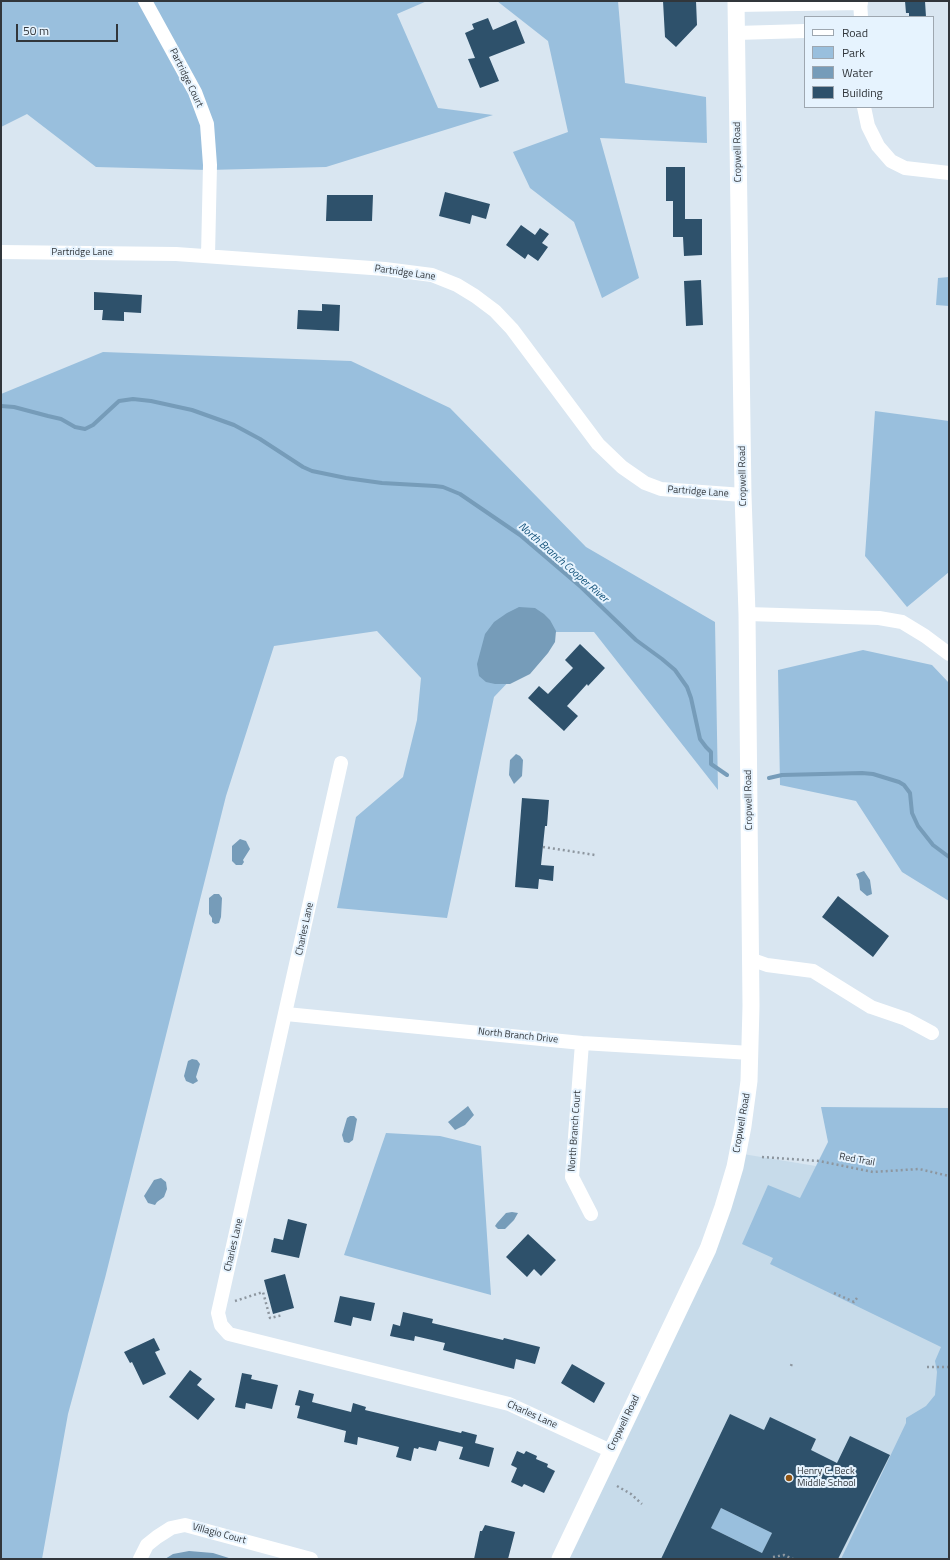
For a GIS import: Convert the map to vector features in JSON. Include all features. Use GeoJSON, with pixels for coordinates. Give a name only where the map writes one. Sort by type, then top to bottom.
{"type":"FeatureCollection","features":[{"type":"Feature","properties":{"kind":"street","name":"Partridge Court"},"geometry":{"type":"LineString","coordinates":[[145,1],[195,92],[207,124],[210,165],[208,256]]}},
{"type":"Feature","properties":{"kind":"street"},"geometry":{"type":"LineString","coordinates":[[736,3],[860,2],[860,16]]}},
{"type":"Feature","properties":{"kind":"street","name":"Cropwell Road"},"geometry":{"type":"LineString","coordinates":[[560,1559],[708,1249],[723,1207],[734,1167],[743,1126],[749,1081],[751,1053],[747,614],[743,494],[736,3]]}},
{"type":"Feature","properties":{"kind":"street"},"geometry":{"type":"LineString","coordinates":[[736,33],[804,31]]}},
{"type":"Feature","properties":{"kind":"street"},"geometry":{"type":"LineString","coordinates":[[864,108],[868,126],[878,146],[891,161],[906,168],[949,173]]}},
{"type":"Feature","properties":{"kind":"street","name":"Partridge Lane"},"geometry":{"type":"LineString","coordinates":[[1,252],[176,254],[385,269],[432,275],[457,285],[495,311],[512,329],[598,444],[622,467],[646,483],[660,489],[743,494]]}},
{"type":"Feature","properties":{"kind":"street"},"geometry":{"type":"LineString","coordinates":[[747,614],[879,618],[902,622],[925,636],[949,654]]}},
{"type":"Feature","properties":{"kind":"street","name":"Charles Lane"},"geometry":{"type":"LineString","coordinates":[[341,763],[218,1313],[221,1325],[229,1334],[509,1404],[611,1451]]}},
{"type":"Feature","properties":{"kind":"street"},"geometry":{"type":"LineString","coordinates":[[750,959],[767,965],[813,971],[871,1008],[906,1018],[932,1033]]}},
{"type":"Feature","properties":{"kind":"street","name":"North Branch Drive"},"geometry":{"type":"LineString","coordinates":[[286,1014],[582,1043],[751,1053]]}},
{"type":"Feature","properties":{"kind":"street","name":"North Branch Court"},"geometry":{"type":"LineString","coordinates":[[582,1043],[572,1177],[591,1214]]}},
{"type":"Feature","properties":{"kind":"street","name":"Villagio Court"},"geometry":{"type":"LineString","coordinates":[[140,1559],[148,1545],[157,1537],[171,1528],[185,1525],[311,1559]]}},
{"type":"Feature","properties":{"kind":"path"},"geometry":{"type":"LineString","coordinates":[[543,847],[595,856]]}},
{"type":"Feature","properties":{"kind":"path","name":"Red Trail"},"geometry":{"type":"LineString","coordinates":[[762,1157],[819,1161],[874,1172],[919,1169],[949,1176]]}},
{"type":"Feature","properties":{"kind":"path"},"geometry":{"type":"LineString","coordinates":[[234,1301],[263,1292],[270,1318],[283,1315]]}},
{"type":"Feature","properties":{"kind":"path"},"geometry":{"type":"LineString","coordinates":[[834,1293],[854,1302],[857,1298]]}},
{"type":"Feature","properties":{"kind":"path"},"geometry":{"type":"LineString","coordinates":[[927,1367],[949,1367]]}},
{"type":"Feature","properties":{"kind":"path"},"geometry":{"type":"LineString","coordinates":[[617,1486],[631,1494],[642,1504]]}},
{"type":"Feature","properties":{"kind":"path"},"geometry":{"type":"LineString","coordinates":[[774,1557],[784,1555],[793,1559]]}},
{"type":"Feature","properties":{"kind":"shaded area"},"geometry":{"type":"Polygon","coordinates":[[[737,1153],[949,1188],[949,1559],[560,1559],[669,1331],[737,1153]]]}},
{"type":"Feature","properties":{"kind":"green space"},"geometry":{"type":"Polygon","coordinates":[[[1,1],[427,1],[397,14],[438,108],[493,115],[326,167],[208,170],[96,167],[27,114],[1,127],[1,1]]]}},
{"type":"Feature","properties":{"kind":"green space"},"geometry":{"type":"Polygon","coordinates":[[[497,1],[618,1],[625,83],[706,97],[707,143],[600,138],[639,278],[602,298],[574,222],[530,188],[513,152],[568,132],[548,41],[497,1]]]}},
{"type":"Feature","properties":{"kind":"green space"},"geometry":{"type":"Polygon","coordinates":[[[949,277],[949,306],[936,305],[938,278],[949,277]]]}},
{"type":"Feature","properties":{"kind":"green space"},"geometry":{"type":"Polygon","coordinates":[[[103,352],[351,361],[450,408],[586,547],[715,622],[718,790],[594,632],[556,632],[494,697],[447,918],[337,908],[356,817],[403,777],[417,720],[421,678],[377,631],[274,646],[226,796],[105,1278],[68,1414],[42,1559],[1,1559],[1,394],[103,352]]]}},
{"type":"Feature","properties":{"kind":"green space"},"geometry":{"type":"Polygon","coordinates":[[[875,411],[949,421],[949,572],[907,607],[865,556],[875,411]]]}},
{"type":"Feature","properties":{"kind":"green space"},"geometry":{"type":"Polygon","coordinates":[[[863,650],[932,665],[949,683],[949,901],[902,872],[856,801],[780,785],[778,670],[863,650]]]}},
{"type":"Feature","properties":{"kind":"green space"},"geometry":{"type":"Polygon","coordinates":[[[821,1107],[949,1108],[949,1559],[841,1559],[906,1423],[906,1418],[926,1406],[935,1395],[937,1372],[935,1361],[941,1347],[770,1264],[773,1258],[742,1244],[768,1185],[800,1198],[828,1142],[821,1107]]]}},
{"type":"Feature","properties":{"kind":"green space"},"geometry":{"type":"Polygon","coordinates":[[[386,1133],[440,1136],[481,1146],[491,1295],[344,1255],[386,1133]]]}},
{"type":"Feature","properties":{"kind":"green space"},"geometry":{"type":"Polygon","coordinates":[[[721,1508],[772,1533],[762,1553],[711,1528],[721,1508]]]}},
{"type":"Feature","properties":{"kind":"water"},"geometry":{"type":"Polygon","coordinates":[[[519,607],[535,608],[544,614],[550,620],[556,631],[555,642],[548,653],[530,674],[510,684],[495,684],[486,682],[479,676],[477,664],[485,634],[494,622],[519,607]]]}},
{"type":"Feature","properties":{"kind":"water"},"geometry":{"type":"Polygon","coordinates":[[[516,754],[523,760],[522,776],[514,784],[509,775],[510,760],[516,754]]]}},
{"type":"Feature","properties":{"kind":"water"},"geometry":{"type":"Polygon","coordinates":[[[240,839],[246,841],[250,849],[243,860],[244,862],[242,865],[236,865],[232,861],[232,846],[240,839]]]}},
{"type":"Feature","properties":{"kind":"water"},"geometry":{"type":"Polygon","coordinates":[[[864,871],[870,880],[872,894],[867,896],[860,890],[859,880],[856,874],[864,871]]]}},
{"type":"Feature","properties":{"kind":"water"},"geometry":{"type":"Polygon","coordinates":[[[214,894],[219,894],[222,898],[221,917],[219,923],[215,924],[212,922],[212,918],[209,914],[209,898],[214,894]]]}},
{"type":"Feature","properties":{"kind":"water"},"geometry":{"type":"Polygon","coordinates":[[[192,1059],[197,1060],[200,1064],[196,1077],[198,1081],[193,1084],[186,1081],[184,1076],[188,1061],[192,1059]]]}},
{"type":"Feature","properties":{"kind":"water"},"geometry":{"type":"Polygon","coordinates":[[[468,1106],[474,1115],[465,1125],[455,1130],[448,1122],[468,1106]]]}},
{"type":"Feature","properties":{"kind":"water"},"geometry":{"type":"Polygon","coordinates":[[[354,1116],[357,1119],[353,1140],[349,1143],[344,1142],[342,1135],[347,1118],[354,1116]]]}},
{"type":"Feature","properties":{"kind":"water"},"geometry":{"type":"Polygon","coordinates":[[[161,1178],[166,1182],[167,1189],[164,1197],[155,1205],[148,1203],[144,1196],[154,1180],[161,1178]]]}},
{"type":"Feature","properties":{"kind":"water"},"geometry":{"type":"Polygon","coordinates":[[[506,1213],[518,1213],[514,1220],[505,1229],[498,1229],[495,1226],[506,1213]]]}},
{"type":"Feature","properties":{"kind":"water"},"geometry":{"type":"Polygon","coordinates":[[[189,1551],[213,1553],[232,1559],[165,1559],[173,1554],[189,1551]]]}},
{"type":"Feature","properties":{"kind":"building"},"geometry":{"type":"Polygon","coordinates":[[[663,1],[696,1],[697,25],[676,47],[665,37],[663,1]]]}},
{"type":"Feature","properties":{"kind":"building"},"geometry":{"type":"Polygon","coordinates":[[[905,1],[925,1],[926,16],[909,16],[909,13],[906,13],[905,1]]]}},
{"type":"Feature","properties":{"kind":"building"},"geometry":{"type":"Polygon","coordinates":[[[488,18],[493,30],[516,20],[525,43],[489,57],[499,81],[480,88],[468,59],[475,58],[465,33],[474,29],[472,24],[488,18]]]}},
{"type":"Feature","properties":{"kind":"building"},"geometry":{"type":"Polygon","coordinates":[[[666,167],[685,167],[685,219],[702,219],[702,255],[684,256],[683,237],[673,237],[673,201],[666,201],[666,167]]]}},
{"type":"Feature","properties":{"kind":"building"},"geometry":{"type":"Polygon","coordinates":[[[445,192],[490,204],[486,219],[472,215],[470,224],[439,216],[445,192]]]}},
{"type":"Feature","properties":{"kind":"building"},"geometry":{"type":"Polygon","coordinates":[[[327,195],[373,195],[372,221],[326,221],[327,195]]]}},
{"type":"Feature","properties":{"kind":"building"},"geometry":{"type":"Polygon","coordinates":[[[521,225],[535,235],[540,228],[549,234],[542,243],[548,247],[538,261],[528,254],[525,259],[506,245],[521,225]]]}},
{"type":"Feature","properties":{"kind":"building"},"geometry":{"type":"Polygon","coordinates":[[[701,280],[703,325],[686,326],[684,281],[701,280]]]}},
{"type":"Feature","properties":{"kind":"building"},"geometry":{"type":"Polygon","coordinates":[[[94,292],[142,295],[141,313],[124,312],[124,321],[102,320],[103,310],[94,310],[94,292]]]}},
{"type":"Feature","properties":{"kind":"building"},"geometry":{"type":"Polygon","coordinates":[[[322,304],[340,305],[339,331],[297,329],[298,310],[322,311],[322,304]]]}},
{"type":"Feature","properties":{"kind":"building"},"geometry":{"type":"Polygon","coordinates":[[[580,644],[605,668],[588,686],[587,684],[567,706],[578,716],[564,731],[528,698],[539,686],[548,694],[573,668],[565,660],[580,644]]]}},
{"type":"Feature","properties":{"kind":"building"},"geometry":{"type":"Polygon","coordinates":[[[522,798],[549,800],[541,865],[554,866],[553,881],[539,879],[538,889],[515,887],[522,798]]]}},
{"type":"Feature","properties":{"kind":"building"},"geometry":{"type":"Polygon","coordinates":[[[838,896],[889,936],[873,957],[822,917],[838,896]]]}},
{"type":"Feature","properties":{"kind":"building"},"geometry":{"type":"Polygon","coordinates":[[[288,1219],[307,1224],[299,1258],[271,1252],[274,1238],[283,1240],[288,1219]]]}},
{"type":"Feature","properties":{"kind":"building"},"geometry":{"type":"Polygon","coordinates":[[[528,1234],[556,1260],[541,1276],[534,1269],[527,1277],[506,1257],[528,1234]]]}},
{"type":"Feature","properties":{"kind":"building"},"geometry":{"type":"Polygon","coordinates":[[[285,1274],[294,1308],[273,1314],[264,1280],[285,1274]]]}},
{"type":"Feature","properties":{"kind":"building"},"geometry":{"type":"Polygon","coordinates":[[[340,1296],[375,1303],[371,1321],[353,1317],[351,1326],[334,1322],[340,1296]]]}},
{"type":"Feature","properties":{"kind":"building"},"geometry":{"type":"Polygon","coordinates":[[[403,1312],[433,1319],[432,1323],[540,1347],[535,1364],[516,1359],[514,1369],[443,1350],[445,1343],[415,1336],[414,1341],[390,1336],[393,1324],[400,1326],[403,1312]]]}},
{"type":"Feature","properties":{"kind":"building"},"geometry":{"type":"Polygon","coordinates":[[[154,1338],[160,1350],[155,1352],[166,1374],[143,1385],[132,1362],[130,1363],[124,1352],[154,1338]]]}},
{"type":"Feature","properties":{"kind":"building"},"geometry":{"type":"Polygon","coordinates":[[[572,1364],[605,1383],[594,1403],[561,1383],[572,1364]]]}},
{"type":"Feature","properties":{"kind":"building"},"geometry":{"type":"Polygon","coordinates":[[[190,1370],[202,1379],[197,1385],[215,1399],[198,1420],[169,1397],[190,1370]]]}},
{"type":"Feature","properties":{"kind":"building"},"geometry":{"type":"Polygon","coordinates":[[[242,1373],[252,1375],[251,1379],[278,1385],[272,1409],[246,1403],[245,1409],[235,1407],[242,1373]]]}},
{"type":"Feature","properties":{"kind":"building"},"geometry":{"type":"Polygon","coordinates":[[[299,1390],[314,1394],[312,1402],[351,1412],[353,1403],[366,1407],[365,1410],[461,1433],[462,1431],[477,1435],[475,1443],[494,1448],[489,1467],[459,1459],[463,1447],[439,1441],[436,1451],[419,1447],[418,1449],[414,1448],[411,1461],[396,1457],[399,1447],[358,1437],[357,1445],[344,1442],[346,1431],[297,1418],[300,1406],[295,1405],[299,1390]]]}},
{"type":"Feature","properties":{"kind":"building","name":"Henry C. Beck Middle School"},"geometry":{"type":"Polygon","coordinates":[[[730,1414],[764,1430],[770,1417],[816,1439],[811,1450],[837,1463],[850,1436],[890,1455],[838,1559],[661,1559],[730,1414]],[[721,1508],[711,1528],[762,1553],[772,1533],[721,1508]]]}},
{"type":"Feature","properties":{"kind":"building"},"geometry":{"type":"Polygon","coordinates":[[[517,1451],[524,1454],[526,1451],[537,1456],[536,1459],[548,1464],[547,1467],[555,1471],[544,1493],[524,1484],[522,1487],[511,1482],[517,1468],[511,1465],[517,1451]]]}},
{"type":"Feature","properties":{"kind":"building"},"geometry":{"type":"Polygon","coordinates":[[[485,1525],[515,1532],[508,1559],[474,1559],[480,1531],[482,1531],[485,1525]]]}},
{"type":"Feature","properties":{"kind":"waterway","name":"North Branch Cooper River"},"geometry":{"type":"LineString","coordinates":[[1,406],[14,407],[61,419],[75,427],[85,429],[93,425],[119,401],[133,399],[151,401],[192,410],[234,425],[312,471],[382,483],[443,487],[460,494],[520,535],[581,587],[636,640],[675,670],[687,687],[691,698],[700,739],[711,752],[711,764],[727,775]]}},
{"type":"Feature","properties":{"kind":"waterway","name":"North Branch Cooper River"},"geometry":{"type":"LineString","coordinates":[[769,778],[782,775],[862,773],[873,774],[899,782],[904,785],[910,793],[912,813],[918,826],[933,845],[949,857]]}},
{"type":"Feature","properties":{"kind":"place","name":"Henry C. Beck Middle School"},"geometry":{"type":"Point","coordinates":[789,1478]}}]}
